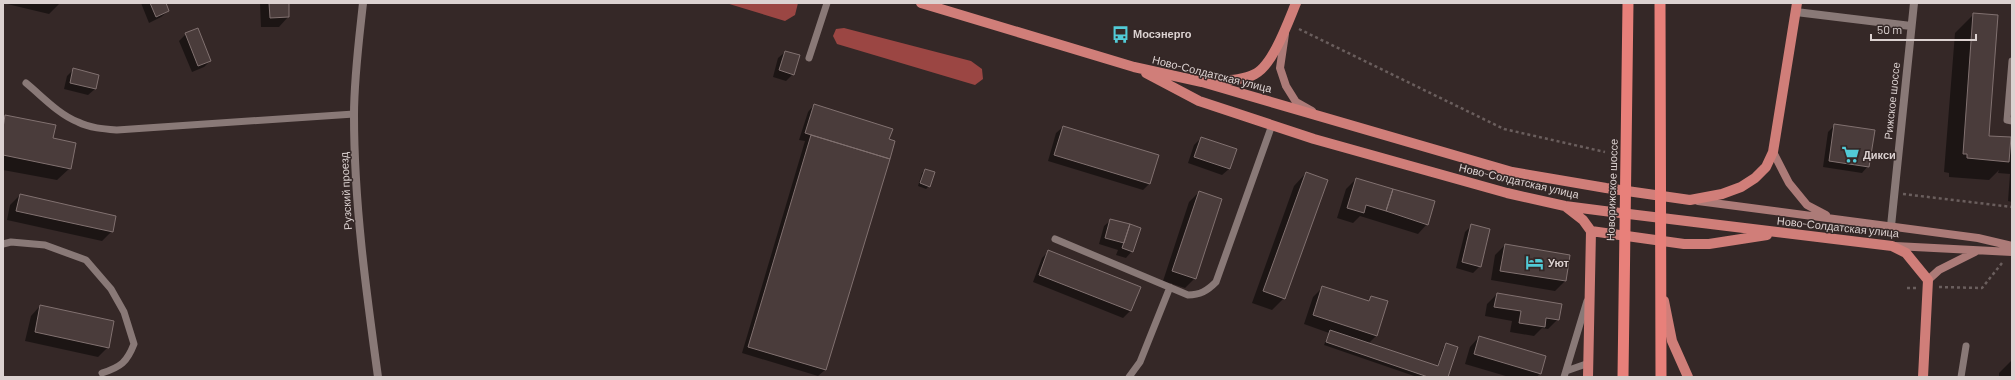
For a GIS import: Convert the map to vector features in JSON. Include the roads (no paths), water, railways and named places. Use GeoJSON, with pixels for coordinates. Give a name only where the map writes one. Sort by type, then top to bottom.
{"type":"FeatureCollection","features":[{"type":"Feature","properties":{"kind":"highway","name":"Новорижское шоссе"},"geometry":{"type":"LineString","coordinates":[[1623,377],[1624,247],[1629,33],[1628,3]]}},
{"type":"Feature","properties":{"kind":"highway"},"geometry":{"type":"LineString","coordinates":[[1660,3],[1661,377]]}},
{"type":"Feature","properties":{"kind":"main road","name":"Ново-Солдатская улица"},"geometry":{"type":"LineString","coordinates":[[921,3],[1134,67],[1202,82],[1318,114],[1512,172],[1690,200],[1978,238],[2012,246]]}},
{"type":"Feature","properties":{"kind":"main road"},"geometry":{"type":"LineString","coordinates":[[1202,82],[1236,80],[1255,74],[1267,65],[1296,3]]}},
{"type":"Feature","properties":{"kind":"main road"},"geometry":{"type":"LineString","coordinates":[[1623,3],[1629,33]]}},
{"type":"Feature","properties":{"kind":"main road"},"geometry":{"type":"LineString","coordinates":[[1690,200],[1722,194],[1741,186],[1755,178],[1766,167],[1773,152],[1796,7]]}},
{"type":"Feature","properties":{"kind":"main road"},"geometry":{"type":"LineString","coordinates":[[1286,25],[1280,68],[1286,86],[1296,102],[1318,114]]}},
{"type":"Feature","properties":{"kind":"main road","name":"Ново-Солдатская улица"},"geometry":{"type":"LineString","coordinates":[[1134,67],[1198,101],[1314,139],[1506,193],[1565,206],[1892,246],[2012,252]]}},
{"type":"Feature","properties":{"kind":"main road"},"geometry":{"type":"LineString","coordinates":[[1773,152],[1789,183],[1807,205],[1831,218]]}},
{"type":"Feature","properties":{"kind":"main road"},"geometry":{"type":"LineString","coordinates":[[1565,206],[1583,220],[1591,231],[1588,377]]}},
{"type":"Feature","properties":{"kind":"main road"},"geometry":{"type":"LineString","coordinates":[[1591,231],[1684,244],[1709,244],[1779,233]]}},
{"type":"Feature","properties":{"kind":"main road"},"geometry":{"type":"LineString","coordinates":[[1892,246],[1906,253],[1927,284],[1923,377]]}},
{"type":"Feature","properties":{"kind":"main road"},"geometry":{"type":"LineString","coordinates":[[1927,284],[1939,270],[1976,251]]}},
{"type":"Feature","properties":{"kind":"main road"},"geometry":{"type":"LineString","coordinates":[[1661,287],[1672,341],[1688,377]]}},
{"type":"Feature","properties":{"kind":"street","name":"Рузский проезд"},"geometry":{"type":"LineString","coordinates":[[363,3],[354,114],[356,195],[364,278],[378,377]]}},
{"type":"Feature","properties":{"kind":"street","name":"Рижское шоссе"},"geometry":{"type":"LineString","coordinates":[[1891,226],[1914,3]]}},
{"type":"Feature","properties":{"kind":"street"},"geometry":{"type":"LineString","coordinates":[[1796,7],[1911,26]]}},
{"type":"Feature","properties":{"kind":"lane"},"geometry":{"type":"LineString","coordinates":[[809,58],[827,3]]}},
{"type":"Feature","properties":{"kind":"lane"},"geometry":{"type":"LineString","coordinates":[[2012,61],[2007,120],[2012,120]]}},
{"type":"Feature","properties":{"kind":"lane"},"geometry":{"type":"LineString","coordinates":[[26,83],[63,114],[78,122],[96,128],[117,130],[354,114]]}},
{"type":"Feature","properties":{"kind":"lane"},"geometry":{"type":"LineString","coordinates":[[1055,238],[1188,295],[1197,295],[1208,290],[1216,282],[1272,125]]}},
{"type":"Feature","properties":{"kind":"lane"},"geometry":{"type":"LineString","coordinates":[[3,244],[11,242],[45,246],[86,260],[111,289],[124,312],[134,344],[127,360],[113,370],[102,373]]}},
{"type":"Feature","properties":{"kind":"lane"},"geometry":{"type":"LineString","coordinates":[[1129,377],[1140,362],[1170,287]]}},
{"type":"Feature","properties":{"kind":"lane"},"geometry":{"type":"LineString","coordinates":[[1565,374],[1590,291]]}},
{"type":"Feature","properties":{"kind":"lane"},"geometry":{"type":"LineString","coordinates":[[1961,377],[1966,346]]}},
{"type":"Feature","properties":{"kind":"lane"},"geometry":{"type":"LineString","coordinates":[[1565,374],[1589,363]]}},
{"type":"Feature","properties":{"kind":"place","name":"Мосэнерго"},"geometry":{"type":"Point","coordinates":[1120,34]}},
{"type":"Feature","properties":{"kind":"place","name":"Дикси"},"geometry":{"type":"Point","coordinates":[1850,155]}},
{"type":"Feature","properties":{"kind":"place","name":"Уют"},"geometry":{"type":"Point","coordinates":[1535,263]}}]}
